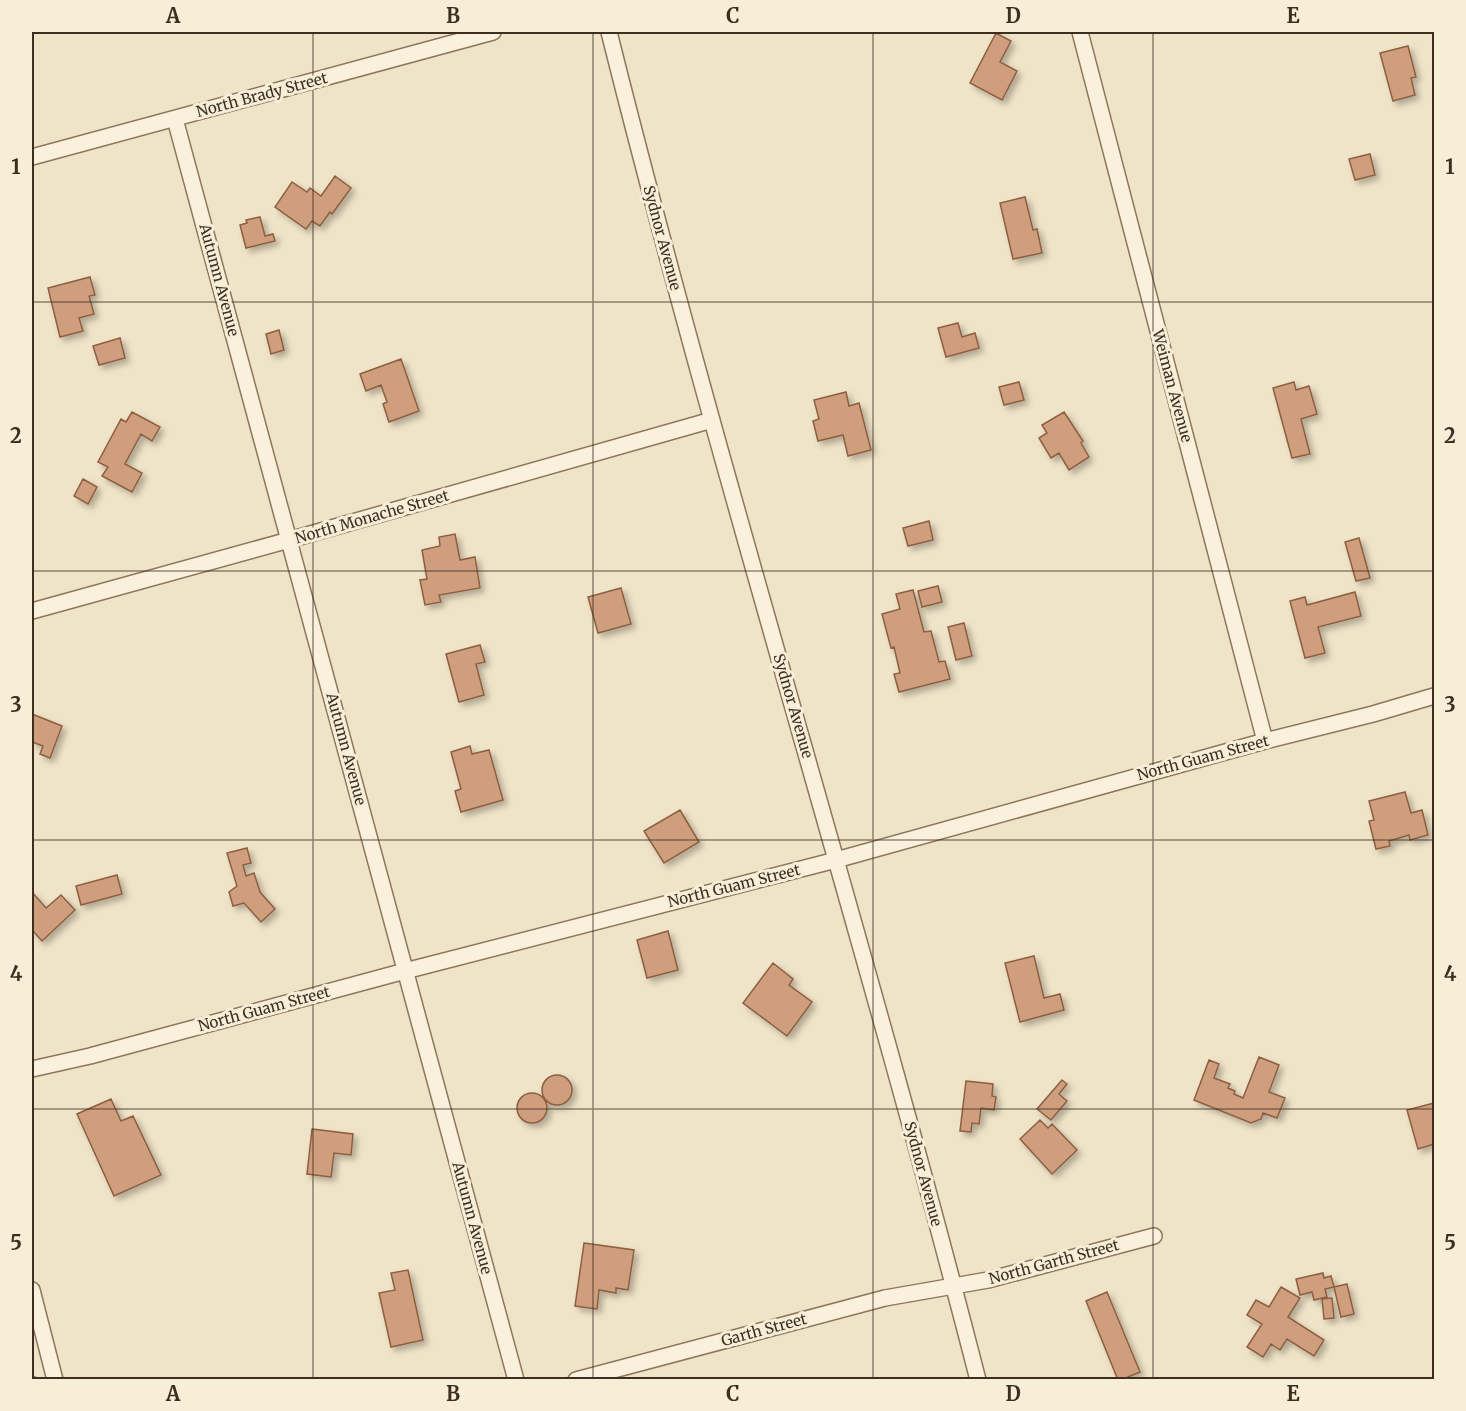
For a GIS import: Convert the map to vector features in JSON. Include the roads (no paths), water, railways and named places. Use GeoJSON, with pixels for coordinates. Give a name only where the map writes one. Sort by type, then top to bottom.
{"type":"FeatureCollection","features":[{"type":"Feature","properties":{"kind":"street","name":"North Brady Street"},"geometry":{"type":"LineString","coordinates":[[32,157],[493,32]]}},
{"type":"Feature","properties":{"kind":"street","name":"Sydnor Avenue"},"geometry":{"type":"LineString","coordinates":[[609,32],[652,203],[954,1286],[978,1380]]}},
{"type":"Feature","properties":{"kind":"street","name":"Weiman Avenue"},"geometry":{"type":"LineString","coordinates":[[1080,32],[1265,741]]}},
{"type":"Feature","properties":{"kind":"street","name":"Autumn Avenue"},"geometry":{"type":"LineString","coordinates":[[175,119],[516,1380]]}},
{"type":"Feature","properties":{"kind":"street","name":"North Monache Street"},"geometry":{"type":"LineString","coordinates":[[32,611],[712,420]]}},
{"type":"Feature","properties":{"kind":"street","name":"North Guam Street"},"geometry":{"type":"LineString","coordinates":[[32,1069],[90,1056],[405,971],[836,860],[1434,696]]}},
{"type":"Feature","properties":{"kind":"street","name":"North Garth Street"},"geometry":{"type":"LineString","coordinates":[[954,1286],[988,1280],[1154,1236]]}},
{"type":"Feature","properties":{"kind":"street","name":"Garth Street"},"geometry":{"type":"LineString","coordinates":[[576,1380],[885,1298],[954,1286]]}},
{"type":"Feature","properties":{"kind":"street"},"geometry":{"type":"LineString","coordinates":[[32,1290],[56,1380]]}},
{"type":"Feature","properties":{"kind":"waterway"},"geometry":{"type":"LineString","coordinates":[[32,1377],[38,1380]]}}]}
